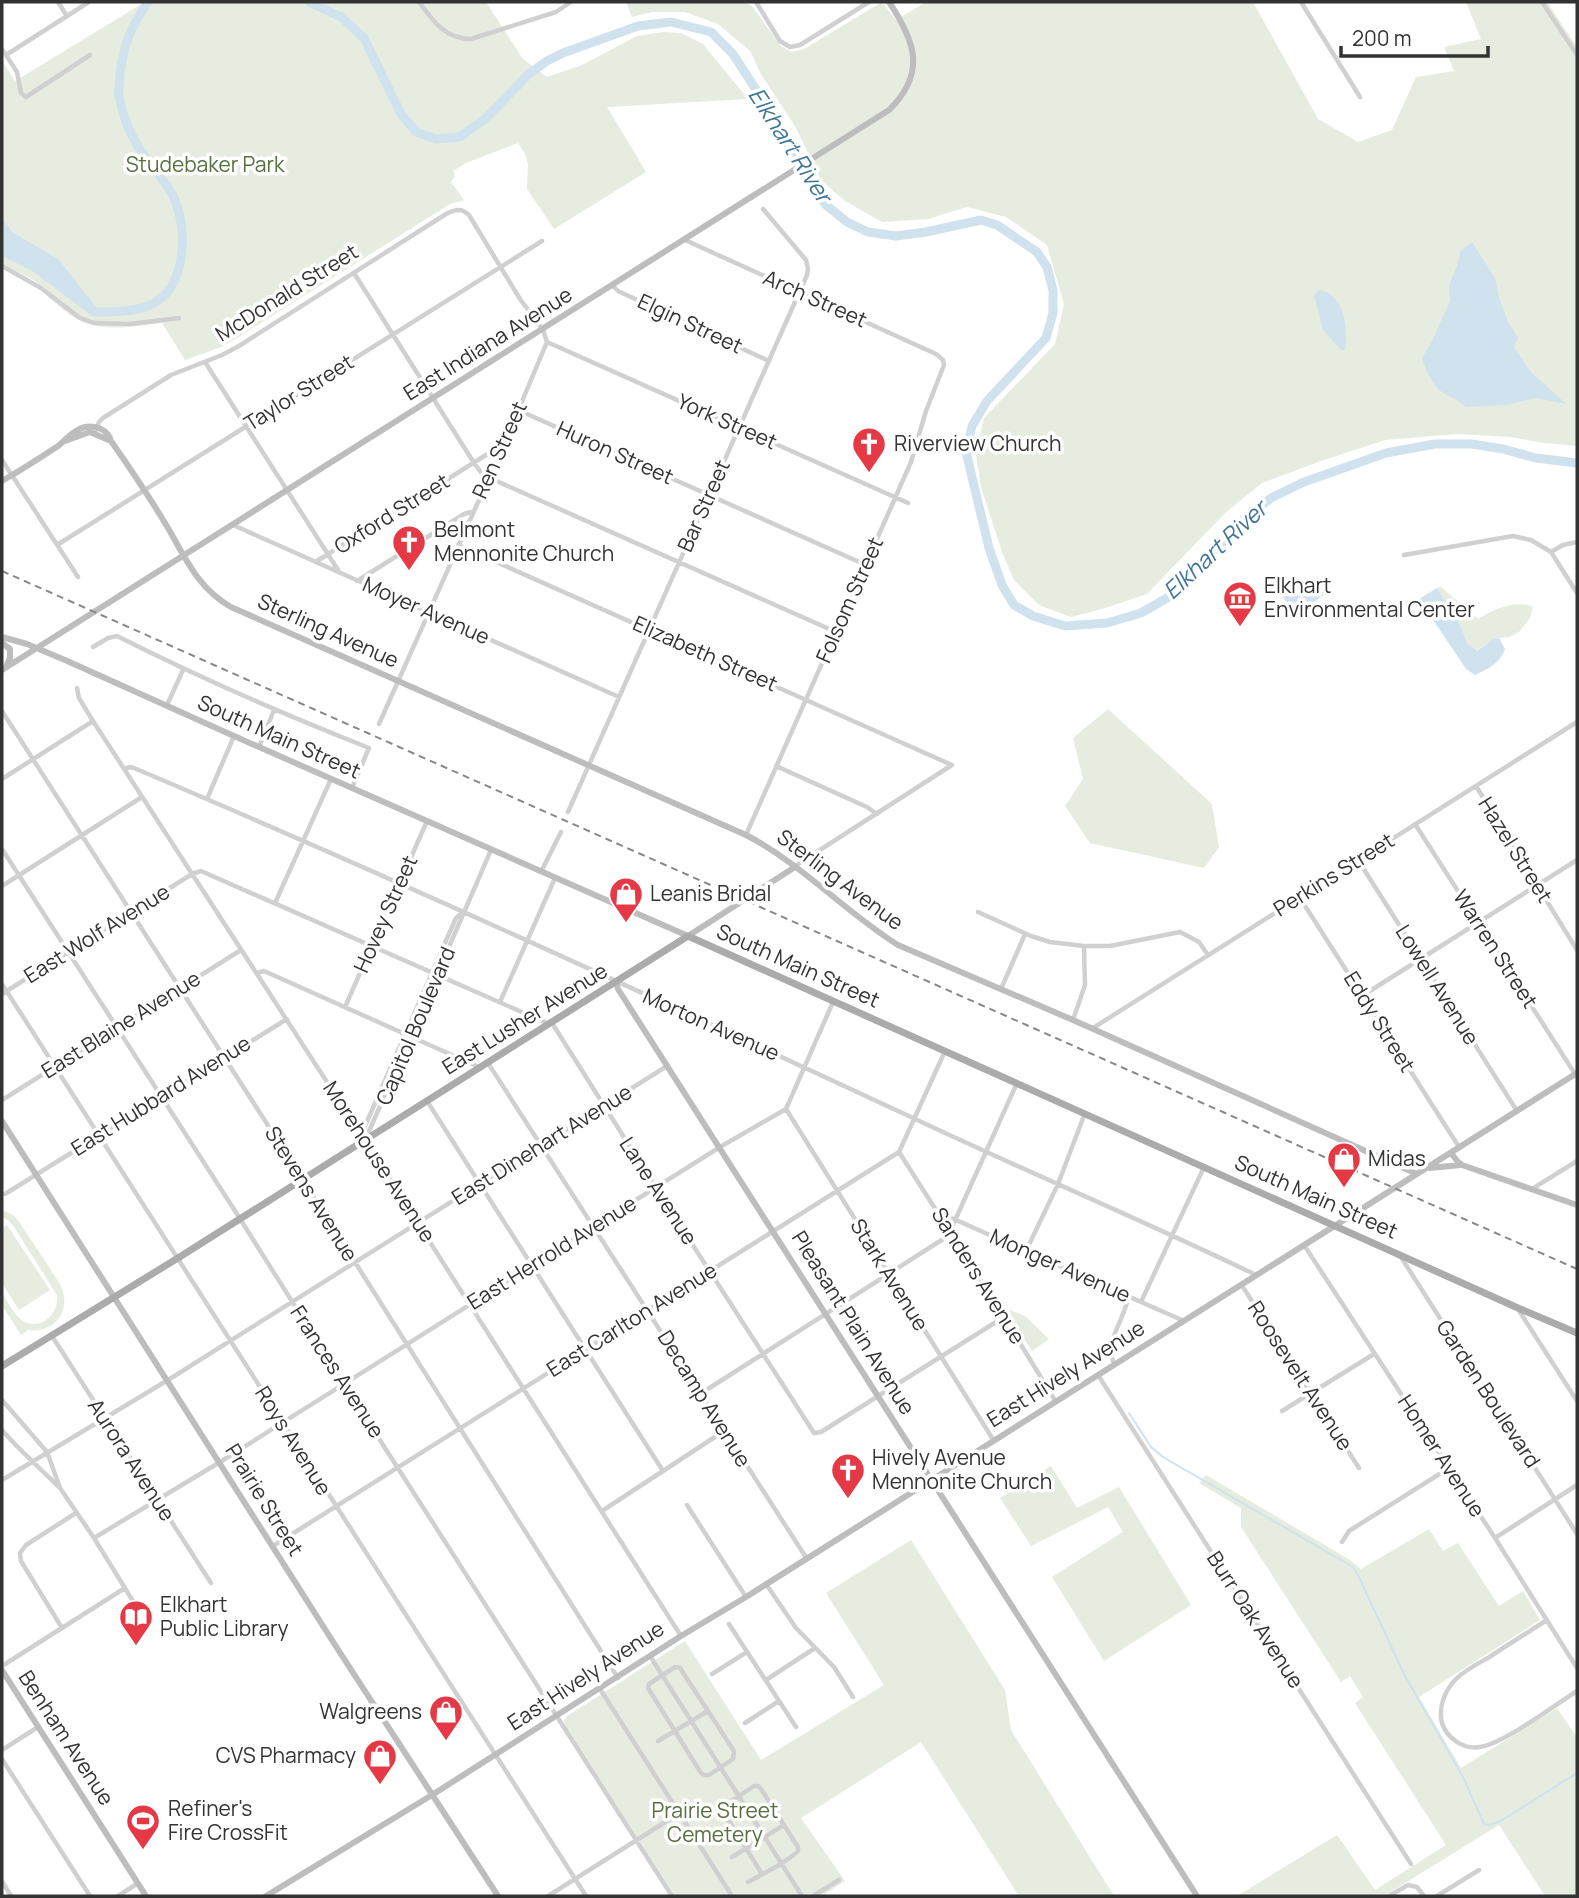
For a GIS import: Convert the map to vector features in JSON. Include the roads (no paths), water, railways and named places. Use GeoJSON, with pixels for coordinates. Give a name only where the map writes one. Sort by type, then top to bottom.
{"type":"FeatureCollection","features":[{"type":"Feature","properties":{"kind":"main road","name":"East Lusher Avenue"},"geometry":{"type":"LineString","coordinates":[[2,1366],[303,1180],[688,936]]}},
{"type":"Feature","properties":{"kind":"main road","name":"South Main Street"},"geometry":{"type":"LineString","coordinates":[[688,936],[1577,1333]]}},
{"type":"Feature","properties":{"kind":"street"},"geometry":{"type":"LineString","coordinates":[[58,2],[67,16]]}},
{"type":"Feature","properties":{"kind":"street"},"geometry":{"type":"LineString","coordinates":[[6,55],[89,2]]}},
{"type":"Feature","properties":{"kind":"street"},"geometry":{"type":"LineString","coordinates":[[419,2],[436,24],[448,34],[471,39],[556,12],[571,2]]}},
{"type":"Feature","properties":{"kind":"street"},"geometry":{"type":"LineString","coordinates":[[756,2],[780,41],[790,47],[800,45],[869,2]]}},
{"type":"Feature","properties":{"kind":"street","name":"East Indiana Avenue"},"geometry":{"type":"LineString","coordinates":[[4,669],[889,110],[900,99],[910,80],[914,59],[905,27],[889,2]]}},
{"type":"Feature","properties":{"kind":"street"},"geometry":{"type":"LineString","coordinates":[[1301,2],[1360,97]]}},
{"type":"Feature","properties":{"kind":"street"},"geometry":{"type":"LineString","coordinates":[[1542,2],[1577,55]]}},
{"type":"Feature","properties":{"kind":"street"},"geometry":{"type":"LineString","coordinates":[[2,49],[17,72],[21,93],[26,97],[90,55]]}},
{"type":"Feature","properties":{"kind":"street","name":"Bar Street"},"geometry":{"type":"LineString","coordinates":[[568,812],[807,275],[806,260],[763,209]]}},
{"type":"Feature","properties":{"kind":"street","name":"McDonald Street"},"geometry":{"type":"LineString","coordinates":[[2,481],[64,442],[76,430],[84,427],[96,430],[103,418],[159,382],[181,370],[231,351],[454,210],[469,215],[500,267]]}},
{"type":"Feature","properties":{"kind":"street","name":"Arch Street"},"geometry":{"type":"LineString","coordinates":[[685,240],[936,354],[943,360]]}},
{"type":"Feature","properties":{"kind":"street","name":"Taylor Street"},"geometry":{"type":"LineString","coordinates":[[57,545],[542,242]]}},
{"type":"Feature","properties":{"kind":"street"},"geometry":{"type":"LineString","coordinates":[[2,266],[32,282],[80,318],[94,323],[130,324],[178,318]]}},
{"type":"Feature","properties":{"kind":"street"},"geometry":{"type":"LineString","coordinates":[[500,267],[543,330],[547,342]]}},
{"type":"Feature","properties":{"kind":"street"},"geometry":{"type":"LineString","coordinates":[[354,273],[479,471],[488,478],[836,632]]}},
{"type":"Feature","properties":{"kind":"street","name":"Elgin Street"},"geometry":{"type":"LineString","coordinates":[[612,286],[769,361]]}},
{"type":"Feature","properties":{"kind":"street","name":"Ren Street"},"geometry":{"type":"LineString","coordinates":[[379,724],[547,342]]}},
{"type":"Feature","properties":{"kind":"street","name":"York Street"},"geometry":{"type":"LineString","coordinates":[[547,342],[908,503]]}},
{"type":"Feature","properties":{"kind":"street","name":"Folsom Street"},"geometry":{"type":"LineString","coordinates":[[746,835],[911,462],[926,411],[943,370],[943,360]]}},
{"type":"Feature","properties":{"kind":"street"},"geometry":{"type":"LineString","coordinates":[[205,362],[339,572]]}},
{"type":"Feature","properties":{"kind":"street","name":"Huron Street"},"geometry":{"type":"LineString","coordinates":[[518,410],[866,565]]}},
{"type":"Feature","properties":{"kind":"street","name":"Sterling Avenue"},"geometry":{"type":"LineString","coordinates":[[96,430],[106,432],[110,437],[203,586],[230,607],[746,835],[776,852],[874,930],[898,945],[1417,1174]]}},
{"type":"Feature","properties":{"kind":"street","name":"Oxford Street"},"geometry":{"type":"LineString","coordinates":[[316,561],[504,444]]}},
{"type":"Feature","properties":{"kind":"street"},"geometry":{"type":"LineString","coordinates":[[2,460],[78,578]]}},
{"type":"Feature","properties":{"kind":"street"},"geometry":{"type":"LineString","coordinates":[[357,581],[464,514],[472,512]]}},
{"type":"Feature","properties":{"kind":"street","name":"Moyer Avenue"},"geometry":{"type":"LineString","coordinates":[[233,525],[619,697]]}},
{"type":"Feature","properties":{"kind":"street"},"geometry":{"type":"LineString","coordinates":[[1404,555],[1513,536],[1531,540],[1551,552],[1577,593]]}},
{"type":"Feature","properties":{"kind":"street"},"geometry":{"type":"LineString","coordinates":[[1551,552],[1563,545],[1577,542]]}},
{"type":"Feature","properties":{"kind":"street","name":"Elizabeth Street"},"geometry":{"type":"LineString","coordinates":[[458,545],[952,765]]}},
{"type":"Feature","properties":{"kind":"street"},"geometry":{"type":"LineString","coordinates":[[93,647],[117,636],[183,670],[369,748],[352,788]]}},
{"type":"Feature","properties":{"kind":"street","name":"South Main Street"},"geometry":{"type":"LineString","coordinates":[[2,637],[37,648],[688,936]]}},
{"type":"Feature","properties":{"kind":"street"},"geometry":{"type":"LineString","coordinates":[[2,643],[9,647],[11,653],[4,669]]}},
{"type":"Feature","properties":{"kind":"street"},"geometry":{"type":"LineString","coordinates":[[166,706],[183,670]]}},
{"type":"Feature","properties":{"kind":"street","name":"Morehouse Avenue"},"geometry":{"type":"LineString","coordinates":[[77,688],[79,698],[93,721],[365,1140],[681,1636]]}},
{"type":"Feature","properties":{"kind":"street"},"geometry":{"type":"LineString","coordinates":[[259,747],[274,710]]}},
{"type":"Feature","properties":{"kind":"street","name":"Stevens Avenue"},"geometry":{"type":"LineString","coordinates":[[2,712],[303,1180],[618,1678]]}},
{"type":"Feature","properties":{"kind":"street"},"geometry":{"type":"LineString","coordinates":[[2,779],[93,721]]}},
{"type":"Feature","properties":{"kind":"street","name":"Perkins Street"},"geometry":{"type":"LineString","coordinates":[[1091,1029],[1577,722]]}},
{"type":"Feature","properties":{"kind":"street"},"geometry":{"type":"LineString","coordinates":[[207,799],[234,736]]}},
{"type":"Feature","properties":{"kind":"street","name":"East Lusher Avenue"},"geometry":{"type":"LineString","coordinates":[[688,936],[952,765]]}},
{"type":"Feature","properties":{"kind":"street"},"geometry":{"type":"LineString","coordinates":[[776,766],[877,814]]}},
{"type":"Feature","properties":{"kind":"street","name":"Morton Avenue"},"geometry":{"type":"LineString","coordinates":[[124,769],[134,768],[527,940],[986,1152],[1172,1234],[1256,1275]]}},
{"type":"Feature","properties":{"kind":"street"},"geometry":{"type":"LineString","coordinates":[[275,902],[331,779]]}},
{"type":"Feature","properties":{"kind":"street","name":"Hazel Street"},"geometry":{"type":"LineString","coordinates":[[1476,786],[1577,950]]}},
{"type":"Feature","properties":{"kind":"street"},"geometry":{"type":"LineString","coordinates":[[2,886],[142,797]]}},
{"type":"Feature","properties":{"kind":"street","name":"Hovey Street"},"geometry":{"type":"LineString","coordinates":[[345,1007],[427,821]]}},
{"type":"Feature","properties":{"kind":"street","name":"Warren Street"},"geometry":{"type":"LineString","coordinates":[[1415,824],[1576,1073]]}},
{"type":"Feature","properties":{"kind":"street"},"geometry":{"type":"LineString","coordinates":[[541,872],[561,832]]}},
{"type":"Feature","properties":{"kind":"street","name":"Frances Avenue"},"geometry":{"type":"LineString","coordinates":[[2,849],[672,1896]]}},
{"type":"Feature","properties":{"kind":"street","name":"Capitol Boulevard"},"geometry":{"type":"LineString","coordinates":[[365,1140],[408,1035],[435,973],[463,920],[463,912],[491,850]]}},
{"type":"Feature","properties":{"kind":"street","name":"Lowell Avenue"},"geometry":{"type":"LineString","coordinates":[[1358,860],[1517,1111]]}},
{"type":"Feature","properties":{"kind":"street"},"geometry":{"type":"LineString","coordinates":[[1362,996],[1577,860]]}},
{"type":"Feature","properties":{"kind":"street"},"geometry":{"type":"LineString","coordinates":[[192,874],[201,871],[551,1023]]}},
{"type":"Feature","properties":{"kind":"street","name":"East Wolf Avenue"},"geometry":{"type":"LineString","coordinates":[[4,993],[192,874]]}},
{"type":"Feature","properties":{"kind":"street"},"geometry":{"type":"LineString","coordinates":[[500,1002],[555,878]]}},
{"type":"Feature","properties":{"kind":"street","name":"Eddy Street"},"geometry":{"type":"LineString","coordinates":[[1300,898],[1459,1147]]}},
{"type":"Feature","properties":{"kind":"street"},"geometry":{"type":"LineString","coordinates":[[978,912],[1025,934],[1050,942],[1084,946],[1111,946],[1180,932],[1199,942],[1208,955]]}},
{"type":"Feature","properties":{"kind":"street"},"geometry":{"type":"LineString","coordinates":[[1001,989],[1025,934]]}},
{"type":"Feature","properties":{"kind":"street"},"geometry":{"type":"LineString","coordinates":[[1073,1020],[1085,985],[1084,946]]}},
{"type":"Feature","properties":{"kind":"street","name":"East Blaine Avenue"},"geometry":{"type":"LineString","coordinates":[[2,1100],[241,950]]}},
{"type":"Feature","properties":{"kind":"street"},"geometry":{"type":"LineString","coordinates":[[257,973],[264,971],[408,1035],[484,1065]]}},
{"type":"Feature","properties":{"kind":"street","name":"Pleasant Plain Avenue"},"geometry":{"type":"LineString","coordinates":[[616,982],[1197,1896]]}},
{"type":"Feature","properties":{"kind":"street","name":"Roys Avenue"},"geometry":{"type":"LineString","coordinates":[[2,984],[4,993],[178,1258],[586,1896]]}},
{"type":"Feature","properties":{"kind":"street"},"geometry":{"type":"LineString","coordinates":[[786,1109],[833,1001]]}},
{"type":"Feature","properties":{"kind":"street","name":"East Hubbard Avenue"},"geometry":{"type":"LineString","coordinates":[[5,1194],[287,1019]]}},
{"type":"Feature","properties":{"kind":"street","name":"Lane Avenue"},"geometry":{"type":"LineString","coordinates":[[551,1023],[814,1433],[821,1432],[878,1395]]}},
{"type":"Feature","properties":{"kind":"street"},"geometry":{"type":"LineString","coordinates":[[899,1152],[945,1051]]}},
{"type":"Feature","properties":{"kind":"street","name":"Decamp Avenue"},"geometry":{"type":"LineString","coordinates":[[484,1065],[541,1145],[807,1559]]}},
{"type":"Feature","properties":{"kind":"street","name":"East Dinehart Avenue"},"geometry":{"type":"LineString","coordinates":[[2,1480],[168,1380],[667,1066]]}},
{"type":"Feature","properties":{"kind":"street","name":"East Hively Avenue"},"geometry":{"type":"LineString","coordinates":[[266,1896],[495,1756],[1576,1073]]}},
{"type":"Feature","properties":{"kind":"street"},"geometry":{"type":"LineString","coordinates":[[700,1394],[948,1236],[1017,1083]]}},
{"type":"Feature","properties":{"kind":"street"},"geometry":{"type":"LineString","coordinates":[[427,1101],[663,1471]]}},
{"type":"Feature","properties":{"kind":"street","name":"East Herrold Avenue"},"geometry":{"type":"LineString","coordinates":[[94,1538],[220,1462],[720,1147],[786,1109]]}},
{"type":"Feature","properties":{"kind":"street","name":"Stark Avenue"},"geometry":{"type":"LineString","coordinates":[[786,1109],[994,1441]]}},
{"type":"Feature","properties":{"kind":"street"},"geometry":{"type":"LineString","coordinates":[[1027,1251],[1058,1184],[1085,1113]]}},
{"type":"Feature","properties":{"kind":"street","name":"Prairie Street"},"geometry":{"type":"LineString","coordinates":[[2,1121],[272,1547],[498,1896]]}},
{"type":"Feature","properties":{"kind":"street","name":"East Carlton Avenue"},"geometry":{"type":"LineString","coordinates":[[272,1547],[899,1152]]}},
{"type":"Feature","properties":{"kind":"street","name":"Sanders Avenue"},"geometry":{"type":"LineString","coordinates":[[899,1152],[1056,1402]]}},
{"type":"Feature","properties":{"kind":"street"},"geometry":{"type":"LineString","coordinates":[[1451,1153],[1462,1165],[1577,1205]]}},
{"type":"Feature","properties":{"kind":"street"},"geometry":{"type":"LineString","coordinates":[[1532,1189],[1577,1161]]}},
{"type":"Feature","properties":{"kind":"street"},"geometry":{"type":"LineString","coordinates":[[1425,1168],[1462,1165]]}},
{"type":"Feature","properties":{"kind":"street"},"geometry":{"type":"LineString","coordinates":[[1141,1302],[1204,1166]]}},
{"type":"Feature","properties":{"kind":"street","name":"Monger Avenue"},"geometry":{"type":"LineString","coordinates":[[937,1211],[1184,1321]]}},
{"type":"Feature","properties":{"kind":"street","name":"Homer Avenue"},"geometry":{"type":"LineString","coordinates":[[1304,1245],[1577,1668]]}},
{"type":"Feature","properties":{"kind":"street","name":"Garden Boulevard"},"geometry":{"type":"LineString","coordinates":[[1399,1254],[1577,1534]]}},
{"type":"Feature","properties":{"kind":"street","name":"Roosevelt Avenue"},"geometry":{"type":"LineString","coordinates":[[1241,1284],[1359,1468]]}},
{"type":"Feature","properties":{"kind":"street"},"geometry":{"type":"LineString","coordinates":[[1115,1365],[1111,1354],[1112,1343],[1128,1297]]}},
{"type":"Feature","properties":{"kind":"street"},"geometry":{"type":"LineString","coordinates":[[1518,1308],[1577,1401]]}},
{"type":"Feature","properties":{"kind":"street"},"geometry":{"type":"LineString","coordinates":[[878,1395],[1004,1317]]}},
{"type":"Feature","properties":{"kind":"street","name":"Aurora Avenue"},"geometry":{"type":"LineString","coordinates":[[52,1336],[211,1583]]}},
{"type":"Feature","properties":{"kind":"street"},"geometry":{"type":"LineString","coordinates":[[1282,1411],[1374,1354]]}},
{"type":"Feature","properties":{"kind":"street","name":"Burr Oak Avenue"},"geometry":{"type":"LineString","coordinates":[[1098,1375],[1411,1864]]}},
{"type":"Feature","properties":{"kind":"street"},"geometry":{"type":"LineString","coordinates":[[2,1400],[47,1452],[60,1488]]}},
{"type":"Feature","properties":{"kind":"street"},"geometry":{"type":"LineString","coordinates":[[2,1430],[24,1455],[60,1488],[144,1619]]}},
{"type":"Feature","properties":{"kind":"street"},"geometry":{"type":"LineString","coordinates":[[602,1511],[724,1431]]}},
{"type":"Feature","properties":{"kind":"street"},"geometry":{"type":"LineString","coordinates":[[1342,1542],[1349,1531],[1449,1468]]}},
{"type":"Feature","properties":{"kind":"street"},"geometry":{"type":"LineString","coordinates":[[1495,1538],[1577,1485]]}},
{"type":"Feature","properties":{"kind":"street"},"geometry":{"type":"LineString","coordinates":[[687,1505],[746,1597]]}},
{"type":"Feature","properties":{"kind":"street"},"geometry":{"type":"LineString","coordinates":[[62,1628],[21,1561],[20,1553],[26,1545],[76,1513]]}},
{"type":"Feature","properties":{"kind":"street"},"geometry":{"type":"LineString","coordinates":[[766,1584],[796,1628],[834,1667],[853,1696]]}},
{"type":"Feature","properties":{"kind":"street"},"geometry":{"type":"LineString","coordinates":[[2,1668],[125,1588]]}},
{"type":"Feature","properties":{"kind":"street"},"geometry":{"type":"LineString","coordinates":[[1547,1620],[1456,1679],[1443,1699],[1441,1720],[1444,1728],[1460,1744],[1471,1748],[1481,1747],[1505,1737],[1577,1691]]}},
{"type":"Feature","properties":{"kind":"street"},"geometry":{"type":"LineString","coordinates":[[729,1624],[796,1727]]}},
{"type":"Feature","properties":{"kind":"street"},"geometry":{"type":"LineString","coordinates":[[766,1680],[816,1648]]}},
{"type":"Feature","properties":{"kind":"street"},"geometry":{"type":"LineString","coordinates":[[712,1674],[747,1652]]}},
{"type":"Feature","properties":{"kind":"street"},"geometry":{"type":"LineString","coordinates":[[650,1656],[803,1896]]}},
{"type":"Feature","properties":{"kind":"street"},"geometry":{"type":"LineString","coordinates":[[675,1667],[680,1668],[708,1711],[734,1751],[733,1759],[705,1775],[701,1773],[648,1688],[649,1684],[675,1667]]}},
{"type":"Feature","properties":{"kind":"street","name":"Benham Avenue"},"geometry":{"type":"LineString","coordinates":[[2,1668],[146,1896]]}},
{"type":"Feature","properties":{"kind":"street"},"geometry":{"type":"LineString","coordinates":[[600,1689],[732,1896]]}},
{"type":"Feature","properties":{"kind":"street"},"geometry":{"type":"LineString","coordinates":[[745,1723],[779,1701]]}},
{"type":"Feature","properties":{"kind":"street"},"geometry":{"type":"LineString","coordinates":[[658,1741],[708,1711]]}},
{"type":"Feature","properties":{"kind":"street"},"geometry":{"type":"LineString","coordinates":[[2,1750],[38,1727]]}},
{"type":"Feature","properties":{"kind":"street"},"geometry":{"type":"LineString","coordinates":[[2,1759],[90,1896]]}},
{"type":"Feature","properties":{"kind":"street"},"geometry":{"type":"LineString","coordinates":[[706,1817],[758,1786],[784,1825],[798,1851],[748,1882]]}},
{"type":"Feature","properties":{"kind":"street"},"geometry":{"type":"LineString","coordinates":[[548,1896],[696,1802]]}},
{"type":"Feature","properties":{"kind":"street"},"geometry":{"type":"LineString","coordinates":[[720,1808],[762,1874]]}},
{"type":"Feature","properties":{"kind":"street"},"geometry":{"type":"LineString","coordinates":[[732,1857],[784,1825]]}},
{"type":"Feature","properties":{"kind":"street"},"geometry":{"type":"LineString","coordinates":[[1437,1896],[1479,1870]]}},
{"type":"Feature","properties":{"kind":"street"},"geometry":{"type":"LineString","coordinates":[[813,1896],[839,1880]]}},
{"type":"Feature","properties":{"kind":"street"},"geometry":{"type":"LineString","coordinates":[[2,1881],[11,1896]]}},
{"type":"Feature","properties":{"kind":"street"},"geometry":{"type":"LineString","coordinates":[[118,1896],[138,1883]]}},
{"type":"Feature","properties":{"kind":"street"},"geometry":{"type":"LineString","coordinates":[[1389,1896],[1403,1887],[1413,1885],[1424,1896]]}},
{"type":"Feature","properties":{"kind":"water"},"geometry":{"type":"Polygon","coordinates":[[[2,218],[12,232],[58,259],[96,307],[95,312],[91,315],[31,270],[2,256],[2,218]]]}},
{"type":"Feature","properties":{"kind":"water"},"geometry":{"type":"Polygon","coordinates":[[[1472,242],[1495,278],[1508,322],[1518,338],[1514,347],[1531,372],[1566,404],[1536,398],[1505,405],[1466,407],[1439,389],[1430,377],[1422,358],[1450,301],[1449,285],[1460,251],[1472,242]]]}},
{"type":"Feature","properties":{"kind":"water"},"geometry":{"type":"Polygon","coordinates":[[[1320,290],[1328,293],[1340,306],[1345,323],[1345,350],[1341,350],[1323,330],[1314,296],[1320,290]]]}},
{"type":"Feature","properties":{"kind":"water"},"geometry":{"type":"Polygon","coordinates":[[[1317,578],[1327,585],[1329,590],[1301,613],[1293,611],[1282,594],[1317,578]]]}},
{"type":"Feature","properties":{"kind":"water"},"geometry":{"type":"Polygon","coordinates":[[[1437,588],[1459,623],[1468,644],[1477,651],[1493,639],[1499,638],[1505,649],[1493,665],[1475,675],[1466,669],[1419,599],[1437,588]]]}},
{"type":"Feature","properties":{"kind":"waterway","name":"Elkhart River"},"geometry":{"type":"LineString","coordinates":[[87,306],[95,312],[129,311],[148,306],[161,298],[178,273],[182,239],[177,207],[172,194],[135,141],[126,122],[119,96],[121,64],[126,45],[132,28],[148,2]]}},
{"type":"Feature","properties":{"kind":"waterway","name":"Elkhart River"},"geometry":{"type":"LineString","coordinates":[[309,2],[341,17],[364,38],[401,114],[416,132],[436,139],[460,137],[486,118],[529,74],[563,53],[638,26],[671,22],[711,32],[733,54],[806,177],[826,205],[847,222],[868,232],[896,236],[981,220],[997,225],[1037,252],[1047,267],[1053,290],[1053,313],[1046,338],[987,401],[972,426],[966,452],[989,548],[1002,585],[1014,605],[1033,616],[1065,626],[1107,623],[1141,613],[1174,594],[1244,519],[1271,498],[1304,482],[1386,453],[1435,444],[1472,444],[1536,458],[1577,463]]}},
{"type":"Feature","properties":{"kind":"waterway"},"geometry":{"type":"LineString","coordinates":[[1129,1413],[1151,1447],[1163,1457],[1353,1567],[1405,1676],[1463,1777],[1484,1824],[1499,1822],[1577,1773]]}},
{"type":"Feature","properties":{"kind":"railway"},"geometry":{"type":"LineString","coordinates":[[2,571],[1577,1269]]}},
{"type":"Feature","properties":{"kind":"place","name":"Riverview Church"},"geometry":{"type":"Point","coordinates":[869,474]}},
{"type":"Feature","properties":{"kind":"place","name":"Belmont Mennonite Church"},"geometry":{"type":"Point","coordinates":[409,572]}},
{"type":"Feature","properties":{"kind":"place","name":"Elkhart Environmental Center"},"geometry":{"type":"Point","coordinates":[1240,628]}},
{"type":"Feature","properties":{"kind":"place","name":"Leanis Bridal"},"geometry":{"type":"Point","coordinates":[626,924]}},
{"type":"Feature","properties":{"kind":"place","name":"Midas"},"geometry":{"type":"Point","coordinates":[1344,1189]}},
{"type":"Feature","properties":{"kind":"place","name":"Hively Avenue Mennonite Church"},"geometry":{"type":"Point","coordinates":[848,1500]}},
{"type":"Feature","properties":{"kind":"place","name":"Elkhart Public Library"},"geometry":{"type":"Point","coordinates":[136,1647]}},
{"type":"Feature","properties":{"kind":"place","name":"Walgreens"},"geometry":{"type":"Point","coordinates":[446,1742]}},
{"type":"Feature","properties":{"kind":"place","name":"CVS Pharmacy"},"geometry":{"type":"Point","coordinates":[380,1786]}},
{"type":"Feature","properties":{"kind":"place","name":"Refiner's Fire CrossFit"},"geometry":{"type":"Point","coordinates":[143,1851]}},
{"type":"Feature","properties":{"kind":"park label","name":"Studebaker Park"},"geometry":{"type":"Point","coordinates":[205,165]}},
{"type":"Feature","properties":{"kind":"park label","name":"Prairie Street Cemetery"},"geometry":{"type":"Point","coordinates":[715,1823]}}]}
